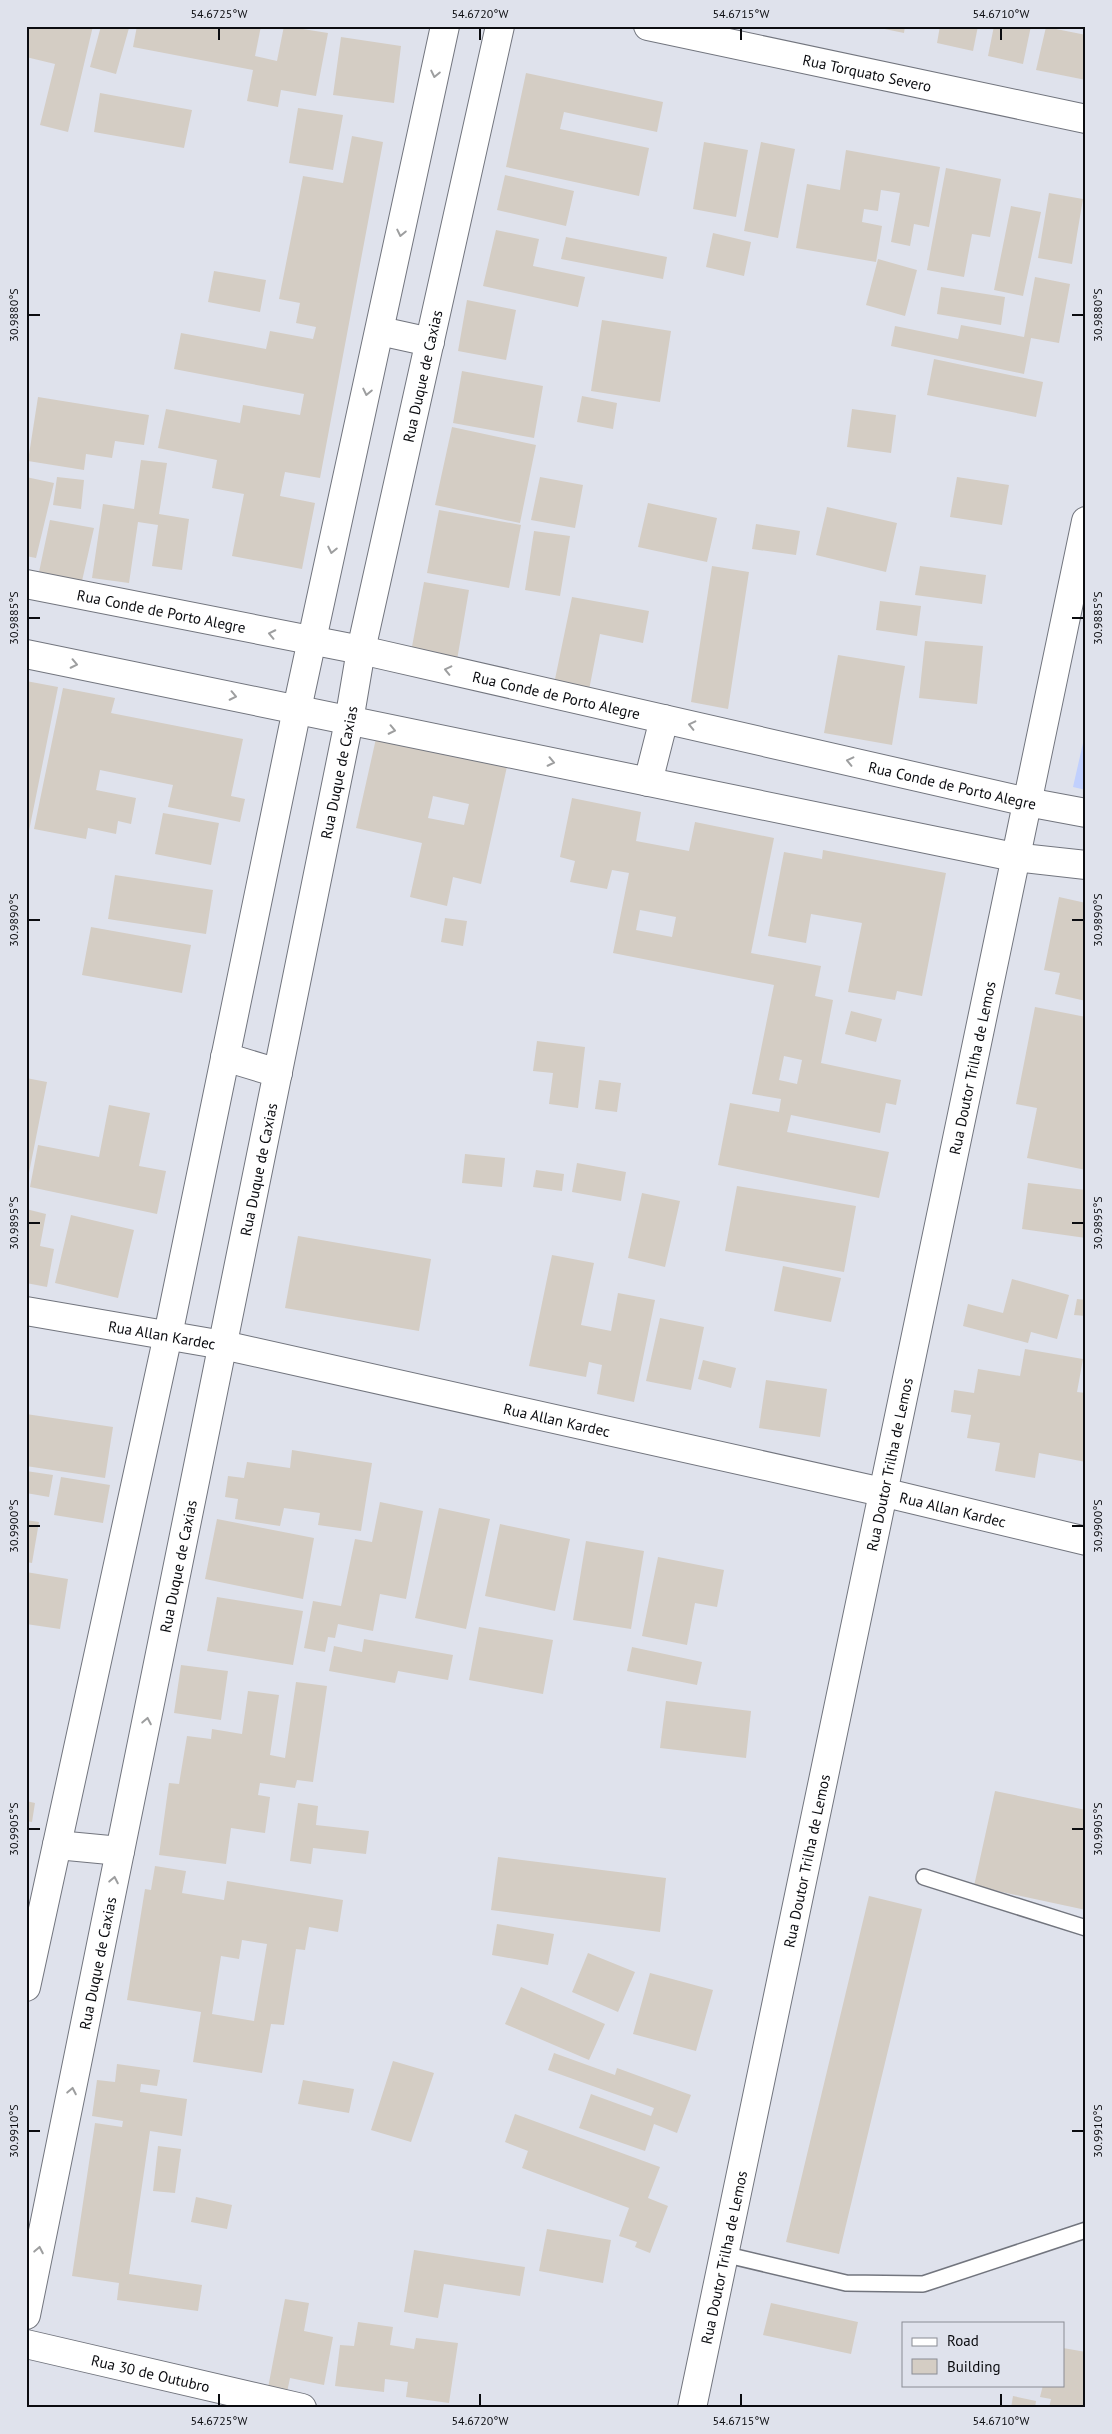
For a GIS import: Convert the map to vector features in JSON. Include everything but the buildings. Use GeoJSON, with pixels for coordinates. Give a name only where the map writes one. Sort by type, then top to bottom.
{"type":"FeatureCollection","features":[{"type":"Feature","properties":{"kind":"street"},"geometry":{"type":"LineString","coordinates":[[26,1987],[168,1335],[297,709],[445,26]]}},
{"type":"Feature","properties":{"kind":"street","name":"Rua Duque de Caxias"},"geometry":{"type":"LineString","coordinates":[[26,2315],[349,721],[361,650],[500,26]]}},
{"type":"Feature","properties":{"kind":"street","name":"Rua Torquato Severo"},"geometry":{"type":"LineString","coordinates":[[648,26],[1086,119]]}},
{"type":"Feature","properties":{"kind":"street"},"geometry":{"type":"LineString","coordinates":[[380,331],[430,342]]}},
{"type":"Feature","properties":{"kind":"street","name":"Rua Doutor Trilha de Lemos"},"geometry":{"type":"LineString","coordinates":[[692,2408],[1014,858],[1086,521]]}},
{"type":"Feature","properties":{"kind":"street","name":"Rua Conde de Porto Alegre"},"geometry":{"type":"LineString","coordinates":[[26,584],[312,642],[361,650],[1027,802],[1086,813]]}},
{"type":"Feature","properties":{"kind":"street"},"geometry":{"type":"LineString","coordinates":[[26,654],[1014,858],[1086,865]]}},
{"type":"Feature","properties":{"kind":"street"},"geometry":{"type":"LineString","coordinates":[[648,782],[664,719]]}},
{"type":"Feature","properties":{"kind":"street"},"geometry":{"type":"LineString","coordinates":[[225,1057],[278,1073]]}},
{"type":"Feature","properties":{"kind":"street","name":"Rua Allan Kardec"},"geometry":{"type":"LineString","coordinates":[[26,1310],[223,1345],[882,1492],[1086,1541]]}},
{"type":"Feature","properties":{"kind":"street"},"geometry":{"type":"LineString","coordinates":[[57,1845],[120,1851]]}},
{"type":"Feature","properties":{"kind":"street","name":"Rua 30 de Outubro"},"geometry":{"type":"LineString","coordinates":[[26,2344],[302,2408]]}},
{"type":"Feature","properties":{"kind":"lane"},"geometry":{"type":"LineString","coordinates":[[924,1876],[1086,1928]]}},
{"type":"Feature","properties":{"kind":"lane"},"geometry":{"type":"LineString","coordinates":[[723,2254],[846,2283],[923,2284],[1086,2230]]}},
{"type":"Feature","properties":{"kind":"shaded area"},"geometry":{"type":"Polygon","coordinates":[[[1086,730],[1086,790],[1073,787],[1086,730]]]}}]}
